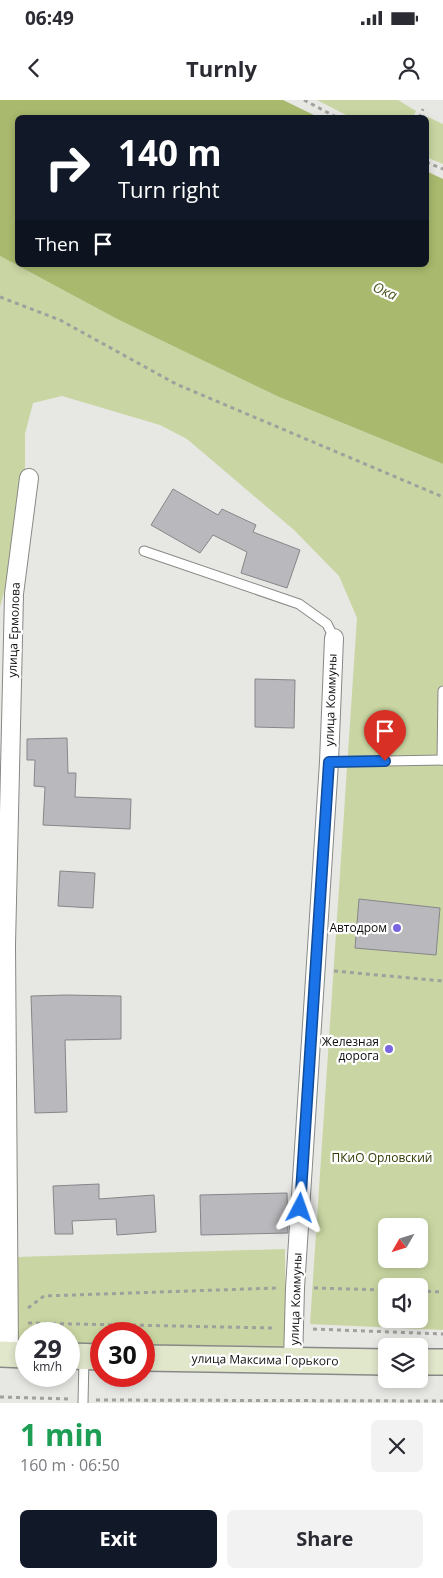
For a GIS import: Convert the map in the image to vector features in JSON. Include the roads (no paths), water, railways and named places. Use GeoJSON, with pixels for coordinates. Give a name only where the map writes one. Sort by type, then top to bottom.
{"type":"FeatureCollection","features":[{"type":"Feature","properties":{"kind":"main road","name":"улица Максима Горького"},"geometry":{"type":"LineString","coordinates":[[155,1358],[378,1362]]}},
{"type":"Feature","properties":{"kind":"main road"},"geometry":{"type":"LineString","coordinates":[[428,1362],[443,1362]]}},
{"type":"Feature","properties":{"kind":"street","name":"улица Ермолова"},"geometry":{"type":"LineString","coordinates":[[12,1354],[8,1323],[6,945],[14,594],[29,478]]}},
{"type":"Feature","properties":{"kind":"street","name":"улица Коммуны"},"geometry":{"type":"LineString","coordinates":[[293,1362],[295,1288],[329,762],[334,638]]}},
{"type":"Feature","properties":{"kind":"lane"},"geometry":{"type":"LineString","coordinates":[[144,551],[298,604],[327,624],[334,638]]}},
{"type":"Feature","properties":{"kind":"lane"},"geometry":{"type":"LineString","coordinates":[[329,762],[442,760],[443,690]]}},
{"type":"Feature","properties":{"kind":"lane"},"geometry":{"type":"LineString","coordinates":[[83,1401],[85,1357]]}},
{"type":"Feature","properties":{"kind":"water"},"geometry":{"type":"Polygon","coordinates":[[[0,100],[283,100],[314,115],[15,115],[15,264],[0,256],[0,100]]]}},
{"type":"Feature","properties":{"kind":"water","name":"Ока"},"geometry":{"type":"Polygon","coordinates":[[[429,172],[443,179],[443,464],[279,397],[117,319],[20,267],[429,267],[429,172]]]}},
{"type":"Feature","properties":{"kind":"place","name":"Автодром"},"geometry":{"type":"Point","coordinates":[397,928]}},
{"type":"Feature","properties":{"kind":"place","name":"Железная дорога"},"geometry":{"type":"Point","coordinates":[389,1049]}},
{"type":"Feature","properties":{"kind":"park label","name":"ПКиО Орловский"},"geometry":{"type":"Point","coordinates":[382,1158]}}]}
